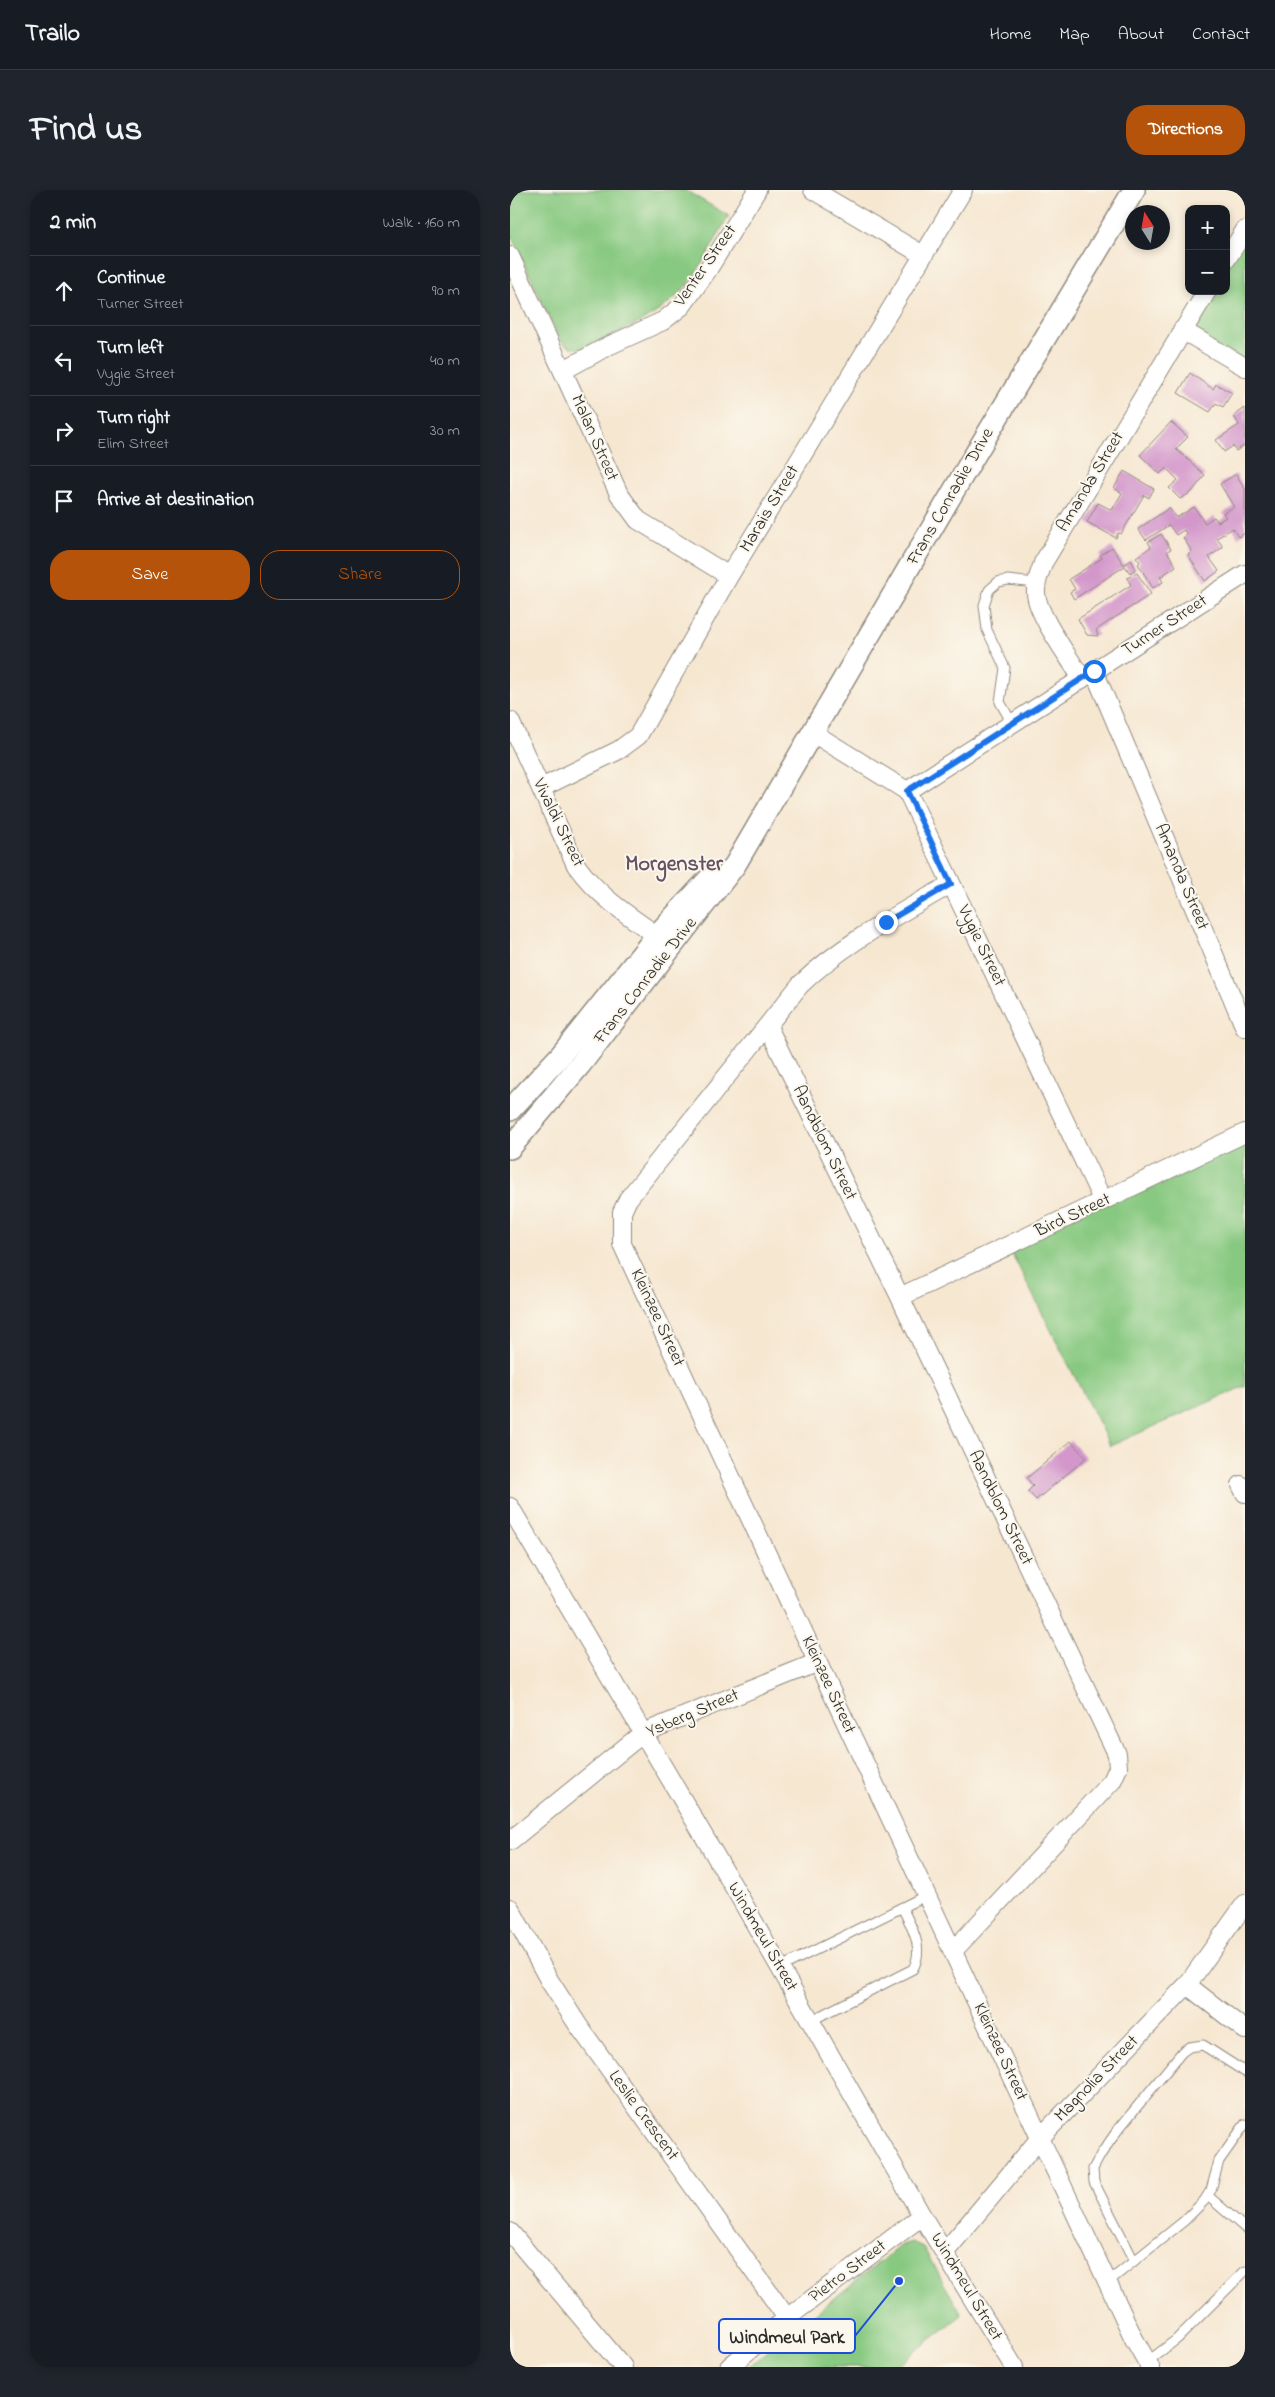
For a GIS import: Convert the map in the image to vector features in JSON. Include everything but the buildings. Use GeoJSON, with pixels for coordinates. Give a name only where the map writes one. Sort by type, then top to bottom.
{"type":"FeatureCollection","features":[{"type":"Feature","properties":{"kind":"street","name":"Venter Street"},"geometry":{"type":"LineString","coordinates":[[564,370],[608,346],[662,321],[682,306],[707,271],[757,190]]}},
{"type":"Feature","properties":{"kind":"street"},"geometry":{"type":"LineString","coordinates":[[813,190],[923,255]]}},
{"type":"Feature","properties":{"kind":"street","name":"Marais Street"},"geometry":{"type":"LineString","coordinates":[[541,788],[619,750],[638,736],[730,576],[963,190]]}},
{"type":"Feature","properties":{"kind":"street","name":"Frans Conradie Drive"},"geometry":{"type":"LineString","coordinates":[[510,1110],[735,865],[970,463],[1134,190]]}},
{"type":"Feature","properties":{"kind":"street"},"geometry":{"type":"LineString","coordinates":[[1230,254],[1245,230]]}},
{"type":"Feature","properties":{"kind":"street","name":"Malan Street"},"geometry":{"type":"LineString","coordinates":[[510,256],[564,370],[619,494],[629,509],[638,520],[730,576]]}},
{"type":"Feature","properties":{"kind":"street","name":"Amanda Street"},"geometry":{"type":"LineString","coordinates":[[1204,295],[1043,563],[1036,583],[1036,595],[1040,610],[1088,675],[1245,1028]]}},
{"type":"Feature","properties":{"kind":"street"},"geometry":{"type":"LineString","coordinates":[[1182,330],[1245,367]]}},
{"type":"Feature","properties":{"kind":"street","name":"Turner Street"},"geometry":{"type":"LineString","coordinates":[[907,791],[1245,574]]}},
{"type":"Feature","properties":{"kind":"street","name":"Vivaldi Street"},"geometry":{"type":"LineString","coordinates":[[510,722],[576,865],[586,879],[603,896],[665,941]]}},
{"type":"Feature","properties":{"kind":"street"},"geometry":{"type":"LineString","coordinates":[[813,733],[907,791]]}},
{"type":"Feature","properties":{"kind":"street","name":"Vygie Street"},"geometry":{"type":"LineString","coordinates":[[907,791],[1103,1201]]}},
{"type":"Feature","properties":{"kind":"street","name":"Kleinzee Street"},"geometry":{"type":"LineString","coordinates":[[951,884],[886,922],[813,972],[800,985],[628,1199],[622,1212],[622,1244],[1040,2138],[1149,2365]]}},
{"type":"Feature","properties":{"kind":"street","name":"Frans Conradie Drive"},"geometry":{"type":"LineString","coordinates":[[510,1148],[580,1065],[665,941]]}},
{"type":"Feature","properties":{"kind":"street","name":"Aandblom Street"},"geometry":{"type":"LineString","coordinates":[[768,1027],[900,1297],[1117,1754],[1118,1768],[1112,1781],[953,1951]]}},
{"type":"Feature","properties":{"kind":"street","name":"Bird Street"},"geometry":{"type":"LineString","coordinates":[[900,1297],[1245,1133]]}},
{"type":"Feature","properties":{"kind":"street","name":"Windmeul Street"},"geometry":{"type":"LineString","coordinates":[[510,1506],[780,1968],[922,2216],[1014,2367]]}},
{"type":"Feature","properties":{"kind":"street","name":"Ysberg Street"},"geometry":{"type":"LineString","coordinates":[[510,1841],[643,1733],[818,1662]]}},
{"type":"Feature","properties":{"kind":"street","name":"Magnolia Street"},"geometry":{"type":"LineString","coordinates":[[945,2252],[1040,2138],[1187,1985],[1245,1904]]}},
{"type":"Feature","properties":{"kind":"street","name":"Leslie Crescent"},"geometry":{"type":"LineString","coordinates":[[510,1908],[548,1980],[787,2318]]}},
{"type":"Feature","properties":{"kind":"street"},"geometry":{"type":"LineString","coordinates":[[1187,1985],[1245,2030]]}},
{"type":"Feature","properties":{"kind":"street","name":"Pietro Street"},"geometry":{"type":"LineString","coordinates":[[729,2367],[787,2318],[922,2216]]}},
{"type":"Feature","properties":{"kind":"street"},"geometry":{"type":"LineString","coordinates":[[510,2232],[623,2367]]}},
{"type":"Feature","properties":{"kind":"lane"},"geometry":{"type":"LineString","coordinates":[[1012,723],[1000,702],[1005,668],[987,630],[984,605],[989,590],[998,582],[1008,580],[1036,583]]}},
{"type":"Feature","properties":{"kind":"lane"},"geometry":{"type":"LineString","coordinates":[[780,1968],[927,1895]]}},
{"type":"Feature","properties":{"kind":"lane"},"geometry":{"type":"LineString","coordinates":[[810,2021],[913,1969],[918,1956],[917,1942],[902,1907]]}},
{"type":"Feature","properties":{"kind":"lane"},"geometry":{"type":"LineString","coordinates":[[1134,2261],[1094,2182],[1092,2175],[1095,2163],[1117,2131],[1160,2077],[1182,2052],[1190,2047],[1196,2045],[1209,2047],[1245,2072]]}},
{"type":"Feature","properties":{"kind":"lane"},"geometry":{"type":"LineString","coordinates":[[1108,2282],[1184,2221],[1208,2196],[1219,2161],[1245,2124]]}},
{"type":"Feature","properties":{"kind":"lane"},"geometry":{"type":"LineString","coordinates":[[1208,2196],[1245,2228]]}},
{"type":"Feature","properties":{"kind":"lane"},"geometry":{"type":"LineString","coordinates":[[1149,2365],[1183,2334],[1245,2271]]}},
{"type":"Feature","properties":{"kind":"green space"},"geometry":{"type":"Polygon","coordinates":[[[510,190],[685,190],[729,216],[689,283],[662,309],[629,328],[584,348],[572,348],[566,345],[558,336],[510,233],[510,190]]]}},
{"type":"Feature","properties":{"kind":"green space"},"geometry":{"type":"Polygon","coordinates":[[[1245,230],[1245,367],[1182,330],[1204,295],[1230,295],[1230,254],[1245,230]]]}},
{"type":"Feature","properties":{"kind":"green space"},"geometry":{"type":"Polygon","coordinates":[[[1245,1132],[1245,1386],[1110,1446],[1008,1246],[1245,1132]]]}},
{"type":"Feature","properties":{"kind":"green space"},"geometry":{"type":"Polygon","coordinates":[[[912,2242],[923,2247],[962,2315],[895,2367],[748,2367],[901,2245],[912,2242]]]}},
{"type":"Feature","properties":{"kind":"place","name":"Windmeul Park"},"geometry":{"type":"Point","coordinates":[899,2281]}},
{"type":"Feature","properties":{"kind":"district","name":"Morgenster"},"geometry":{"type":"Point","coordinates":[674,865]}},
{"type":"Feature","properties":{"kind":"route"},"geometry":{"type":"LineString","coordinates":[[886,922],[951,884],[907,791],[1094,671]]}}]}
